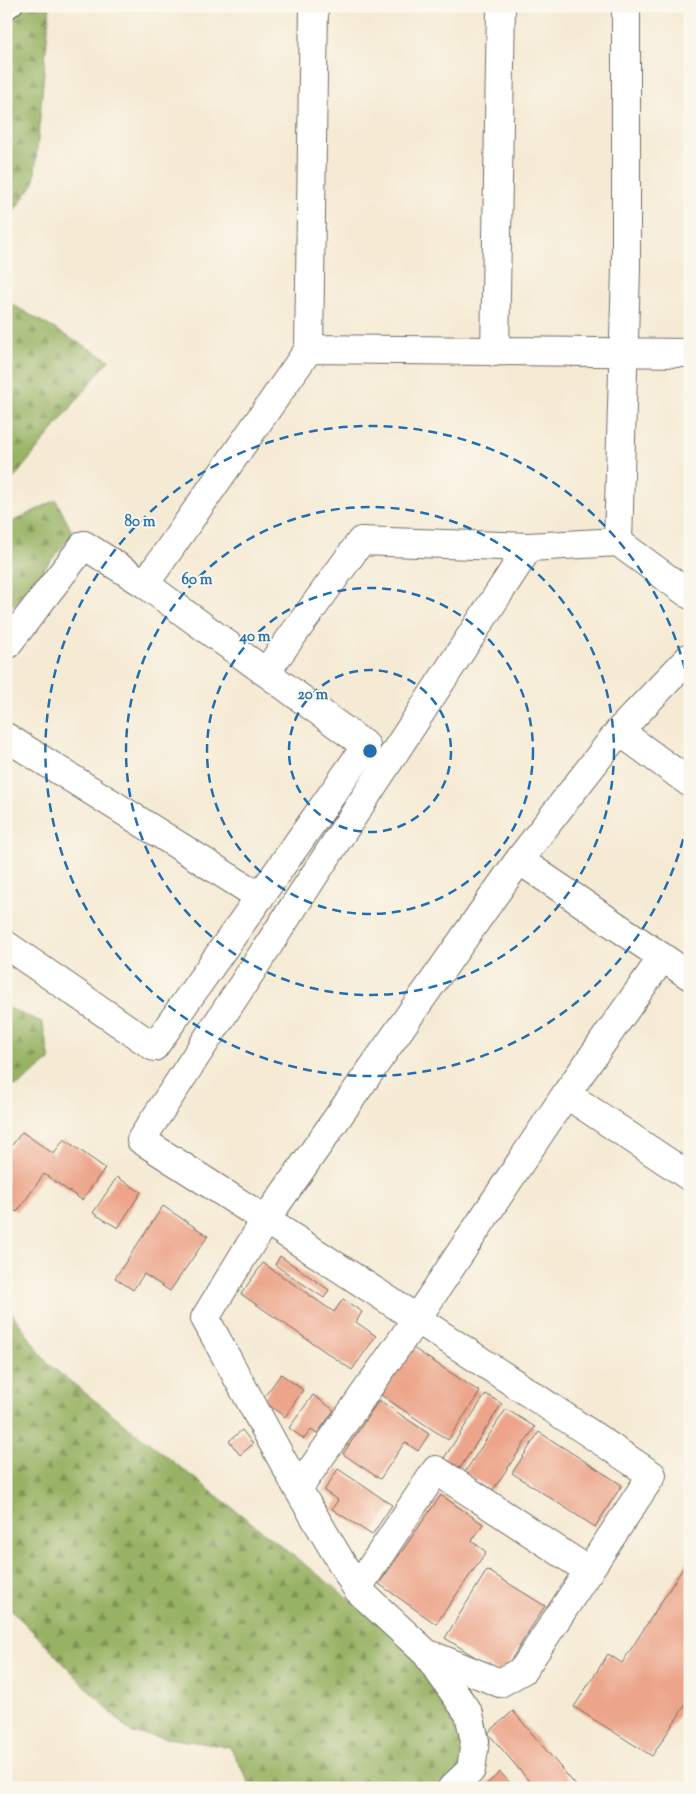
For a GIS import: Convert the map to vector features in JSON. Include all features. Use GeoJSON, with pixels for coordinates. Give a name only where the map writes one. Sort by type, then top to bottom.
{"type":"FeatureCollection","features":[{"type":"Feature","properties":{"kind":"street"},"geometry":{"type":"LineString","coordinates":[[145,584],[309,349],[314,6]]}},
{"type":"Feature","properties":{"kind":"street"},"geometry":{"type":"LineString","coordinates":[[495,352],[501,6]]}},
{"type":"Feature","properties":{"kind":"street"},"geometry":{"type":"LineString","coordinates":[[618,542],[625,352],[626,6]]}},
{"type":"Feature","properties":{"kind":"street"},"geometry":{"type":"LineString","coordinates":[[309,349],[690,353]]}},
{"type":"Feature","properties":{"kind":"street"},"geometry":{"type":"LineString","coordinates":[[266,672],[361,541],[529,547],[618,542],[690,595]]}},
{"type":"Feature","properties":{"kind":"street"},"geometry":{"type":"LineString","coordinates":[[6,646],[84,545],[145,584],[366,746],[154,1047],[6,945]]}},
{"type":"Feature","properties":{"kind":"street"},"geometry":{"type":"LineString","coordinates":[[426,1653],[500,1683],[523,1670],[652,1475],[266,1219],[141,1140],[529,547]]}},
{"type":"Feature","properties":{"kind":"street"},"geometry":{"type":"LineString","coordinates":[[452,1788],[471,1770],[475,1741],[468,1714],[426,1653],[357,1589],[298,1489],[205,1318],[266,1219],[519,860],[619,731],[690,657]]}},
{"type":"Feature","properties":{"kind":"street"},"geometry":{"type":"LineString","coordinates":[[619,731],[690,783]]}},
{"type":"Feature","properties":{"kind":"street"},"geometry":{"type":"LineString","coordinates":[[6,737],[260,897]]}},
{"type":"Feature","properties":{"kind":"street"},"geometry":{"type":"LineString","coordinates":[[519,860],[690,976]]}},
{"type":"Feature","properties":{"kind":"street"},"geometry":{"type":"LineString","coordinates":[[298,1489],[417,1318],[566,1094],[662,958]]}},
{"type":"Feature","properties":{"kind":"street"},"geometry":{"type":"LineString","coordinates":[[566,1094],[690,1177]]}},
{"type":"Feature","properties":{"kind":"street"},"geometry":{"type":"LineString","coordinates":[[357,1589],[436,1470],[589,1571]]}},
{"type":"Feature","properties":{"kind":"lane"},"geometry":{"type":"LineString","coordinates":[[6,12],[14,6]]}},
{"type":"Feature","properties":{"kind":"green space"},"geometry":{"type":"Polygon","coordinates":[[[6,6],[50,6],[34,183],[6,222],[6,6]]]}},
{"type":"Feature","properties":{"kind":"green space"},"geometry":{"type":"Polygon","coordinates":[[[6,301],[109,360],[6,488],[6,301]]]}},
{"type":"Feature","properties":{"kind":"green space"},"geometry":{"type":"Polygon","coordinates":[[[56,500],[73,534],[6,614],[6,525],[56,500]]]}},
{"type":"Feature","properties":{"kind":"green space"},"geometry":{"type":"Polygon","coordinates":[[[6,1007],[42,1022],[50,1060],[17,1086],[6,1085],[6,1007]]]}},
{"type":"Feature","properties":{"kind":"green space"},"geometry":{"type":"Polygon","coordinates":[[[6,1305],[48,1364],[463,1688],[487,1744],[444,1788],[252,1788],[230,1747],[131,1733],[6,1604],[6,1305]]]}},
{"type":"Feature","properties":{"kind":"building"},"geometry":{"type":"Polygon","coordinates":[[[22,1132],[54,1154],[64,1139],[105,1168],[82,1200],[44,1174],[17,1212],[6,1205],[6,1153],[22,1132]]]}},
{"type":"Feature","properties":{"kind":"building"},"geometry":{"type":"Polygon","coordinates":[[[117,1177],[141,1192],[118,1228],[93,1213],[117,1177]]]}},
{"type":"Feature","properties":{"kind":"building"},"geometry":{"type":"Polygon","coordinates":[[[163,1206],[208,1236],[170,1291],[144,1274],[133,1290],[115,1278],[163,1206]]]}},
{"type":"Feature","properties":{"kind":"building"},"geometry":{"type":"Polygon","coordinates":[[[280,1256],[329,1290],[324,1298],[275,1265],[280,1256]]]}},
{"type":"Feature","properties":{"kind":"building"},"geometry":{"type":"Polygon","coordinates":[[[263,1263],[334,1312],[343,1299],[362,1312],[356,1322],[376,1336],[352,1370],[241,1294],[263,1263]]]}},
{"type":"Feature","properties":{"kind":"building"},"geometry":{"type":"Polygon","coordinates":[[[413,1348],[480,1392],[448,1440],[381,1395],[413,1348]]]}},
{"type":"Feature","properties":{"kind":"building"},"geometry":{"type":"Polygon","coordinates":[[[281,1374],[303,1390],[285,1417],[262,1400],[281,1374]]]}},
{"type":"Feature","properties":{"kind":"building"},"geometry":{"type":"Polygon","coordinates":[[[486,1394],[502,1404],[460,1468],[444,1458],[486,1394]]]}},
{"type":"Feature","properties":{"kind":"building"},"geometry":{"type":"Polygon","coordinates":[[[313,1395],[334,1410],[317,1434],[311,1430],[304,1439],[289,1428],[313,1395]]]}},
{"type":"Feature","properties":{"kind":"building"},"geometry":{"type":"Polygon","coordinates":[[[379,1400],[429,1434],[418,1451],[405,1442],[380,1479],[343,1454],[379,1400]]]}},
{"type":"Feature","properties":{"kind":"building"},"geometry":{"type":"Polygon","coordinates":[[[506,1409],[535,1427],[493,1490],[465,1472],[506,1409]]]}},
{"type":"Feature","properties":{"kind":"building"},"geometry":{"type":"Polygon","coordinates":[[[242,1430],[253,1444],[240,1455],[229,1441],[242,1430]]]}},
{"type":"Feature","properties":{"kind":"building"},"geometry":{"type":"Polygon","coordinates":[[[539,1432],[622,1485],[595,1527],[512,1473],[539,1432]]]}},
{"type":"Feature","properties":{"kind":"building"},"geometry":{"type":"Polygon","coordinates":[[[338,1469],[392,1505],[372,1535],[332,1509],[338,1500],[324,1491],[338,1469]]]}},
{"type":"Feature","properties":{"kind":"building"},"geometry":{"type":"Polygon","coordinates":[[[441,1495],[483,1524],[472,1541],[486,1552],[436,1624],[379,1584],[441,1495]]]}},
{"type":"Feature","properties":{"kind":"building"},"geometry":{"type":"Polygon","coordinates":[[[690,1557],[690,1698],[652,1756],[574,1707],[608,1654],[622,1663],[690,1557]]]}},
{"type":"Feature","properties":{"kind":"building"},"geometry":{"type":"Polygon","coordinates":[[[487,1570],[545,1606],[502,1674],[445,1638],[487,1570]]]}},
{"type":"Feature","properties":{"kind":"building"},"geometry":{"type":"Polygon","coordinates":[[[513,1711],[578,1788],[535,1788],[488,1733],[513,1711]]]}},
{"type":"Feature","properties":{"kind":"building"},"geometry":{"type":"Polygon","coordinates":[[[500,1772],[515,1788],[483,1788],[500,1772]]]}}]}
